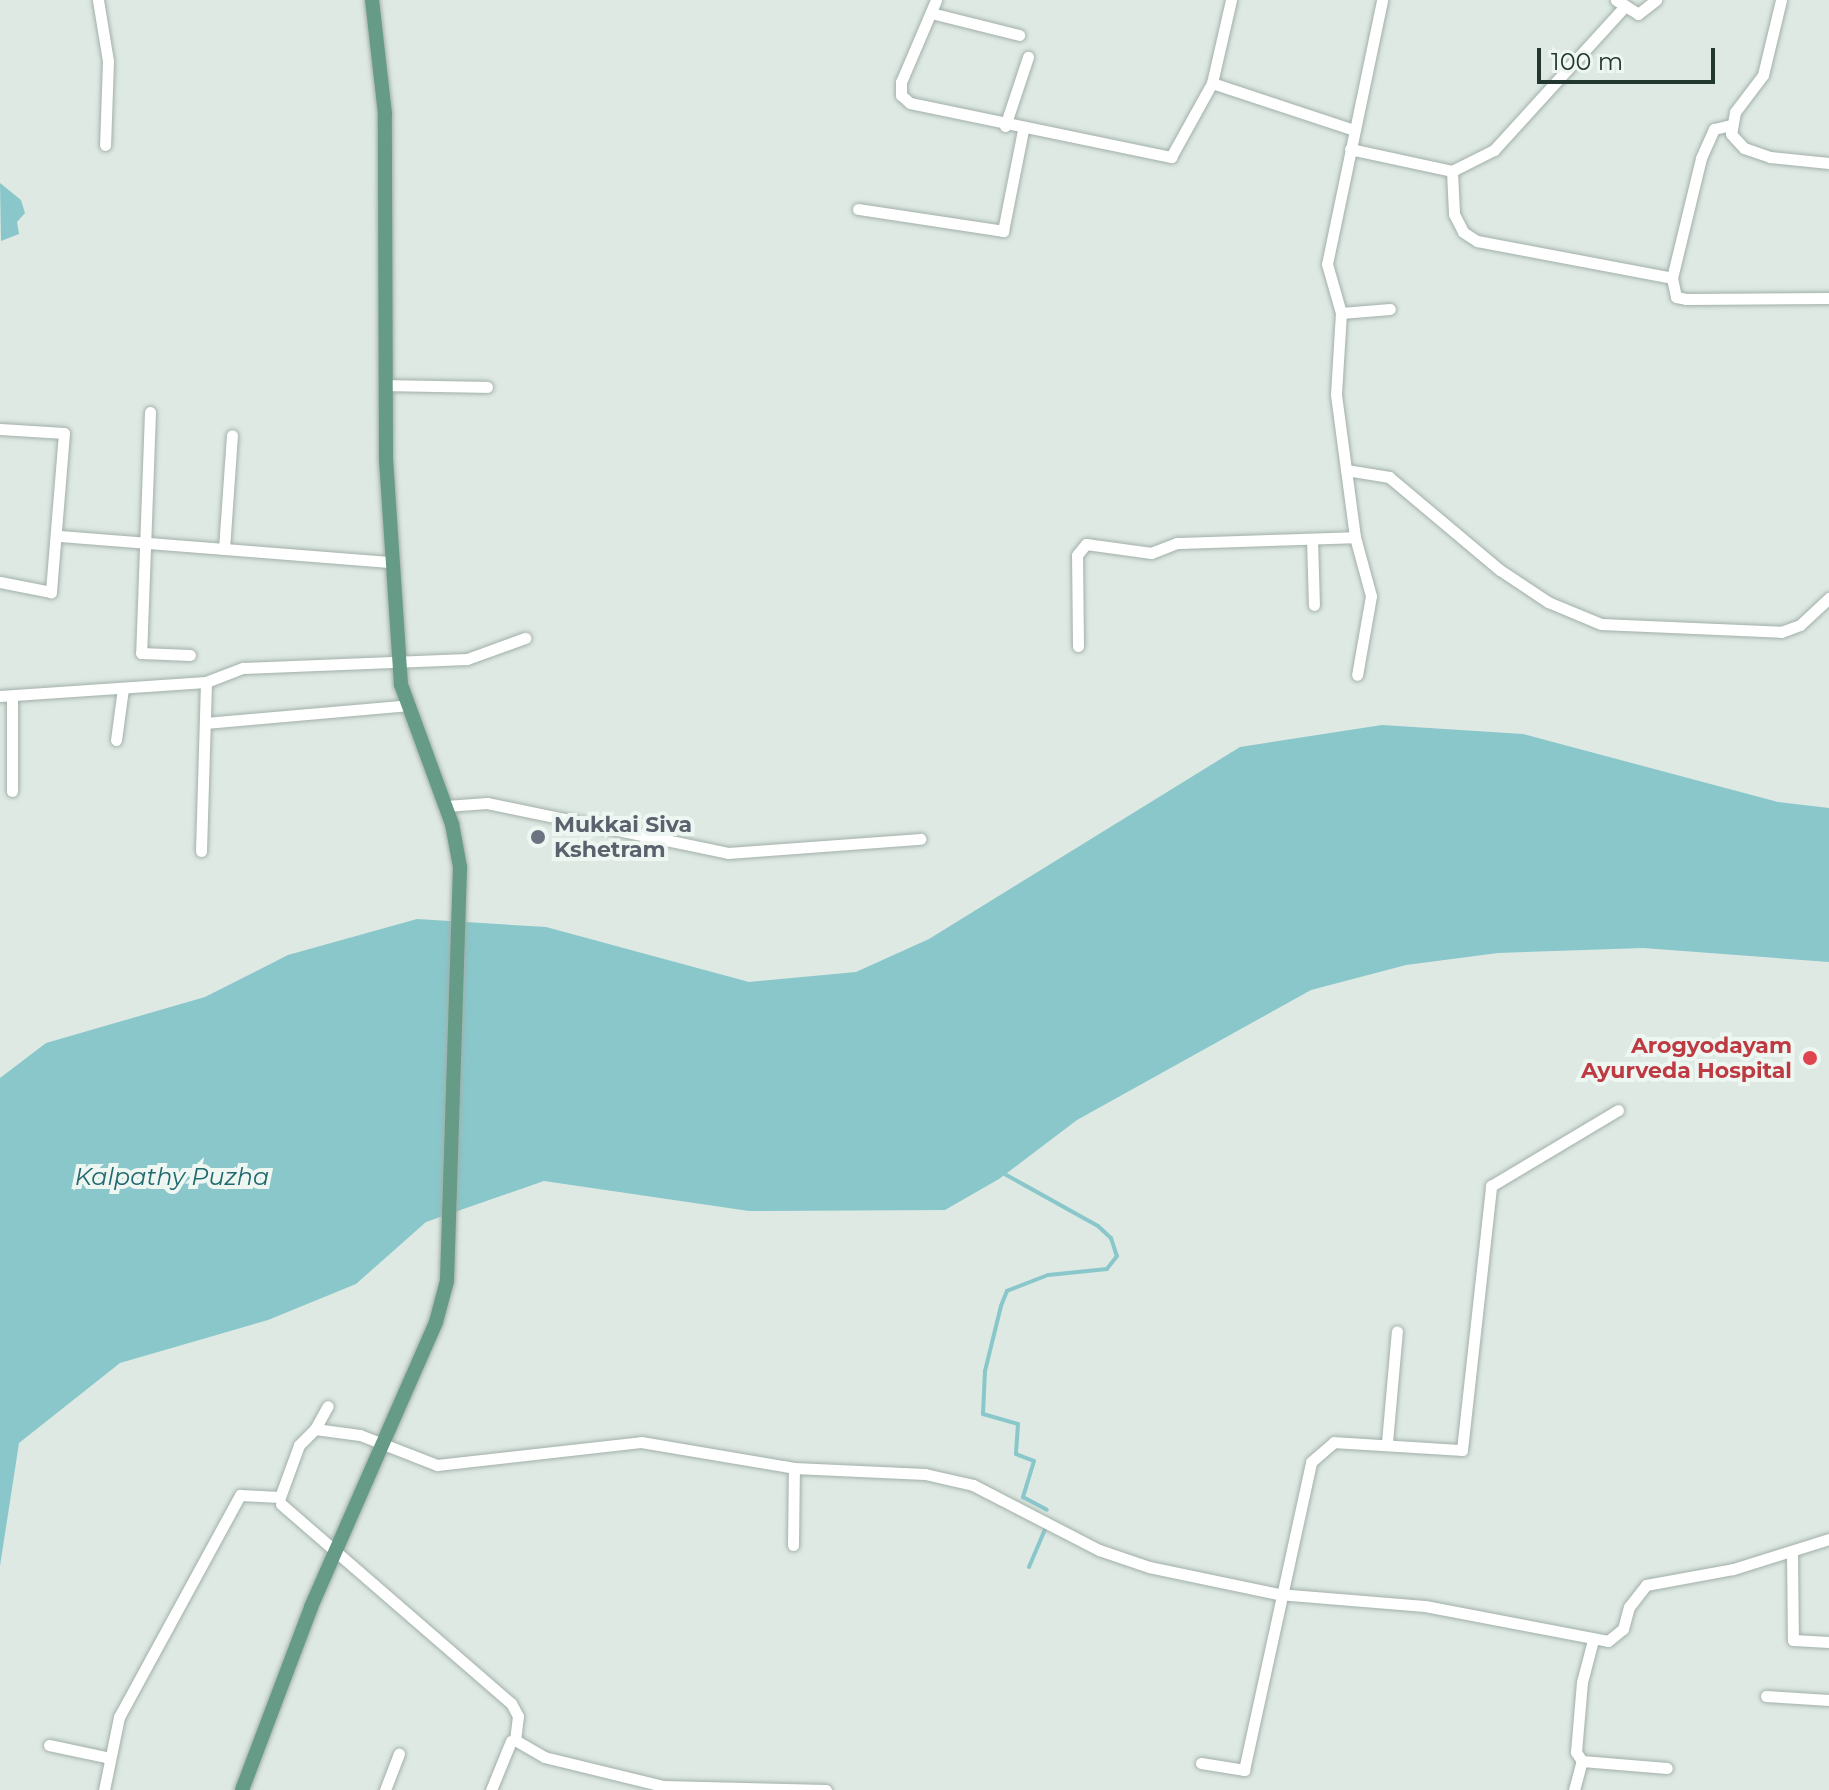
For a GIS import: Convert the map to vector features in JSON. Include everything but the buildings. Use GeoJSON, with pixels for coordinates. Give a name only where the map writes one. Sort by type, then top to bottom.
{"type":"FeatureCollection","features":[{"type":"Feature","properties":{"kind":"main road"},"geometry":{"type":"LineString","coordinates":[[242,1790],[336,1546],[385,1444],[447,1281],[461,893],[446,806],[401,685],[403,666],[390,562],[385,114],[372,0]]}},
{"type":"Feature","properties":{"kind":"street"},"geometry":{"type":"LineString","coordinates":[[98,0],[108,61],[105,145]]}},
{"type":"Feature","properties":{"kind":"street"},"geometry":{"type":"LineString","coordinates":[[936,0],[901,95],[910,103],[1023,130],[1171,157],[1212,83],[1231,0]]}},
{"type":"Feature","properties":{"kind":"street"},"geometry":{"type":"LineString","coordinates":[[1357,675],[1371,596],[1355,537],[1346,470],[1336,394],[1341,313],[1327,264],[1382,0]]}},
{"type":"Feature","properties":{"kind":"street"},"geometry":{"type":"LineString","coordinates":[[1350,149],[1452,171],[1494,150],[1621,3],[1638,14],[1656,0]]}},
{"type":"Feature","properties":{"kind":"street"},"geometry":{"type":"LineString","coordinates":[[1781,0],[1763,75],[1731,125],[1714,129],[1701,158],[1672,278],[1676,297],[1686,299],[1829,298]]}},
{"type":"Feature","properties":{"kind":"street"},"geometry":{"type":"LineString","coordinates":[[931,13],[1019,35]]}},
{"type":"Feature","properties":{"kind":"street"},"geometry":{"type":"LineString","coordinates":[[1005,126],[1028,57]]}},
{"type":"Feature","properties":{"kind":"street"},"geometry":{"type":"LineString","coordinates":[[1212,83],[1354,130]]}},
{"type":"Feature","properties":{"kind":"street"},"geometry":{"type":"LineString","coordinates":[[1731,125],[1744,148],[1829,163]]}},
{"type":"Feature","properties":{"kind":"street"},"geometry":{"type":"LineString","coordinates":[[858,209],[1003,231],[1023,130]]}},
{"type":"Feature","properties":{"kind":"street"},"geometry":{"type":"LineString","coordinates":[[1452,171],[1454,214],[1463,232],[1477,241],[1672,278]]}},
{"type":"Feature","properties":{"kind":"street"},"geometry":{"type":"LineString","coordinates":[[1341,313],[1390,309]]}},
{"type":"Feature","properties":{"kind":"street"},"geometry":{"type":"LineString","coordinates":[[386,385],[487,387]]}},
{"type":"Feature","properties":{"kind":"street"},"geometry":{"type":"LineString","coordinates":[[150,412],[141,653],[190,655]]}},
{"type":"Feature","properties":{"kind":"street"},"geometry":{"type":"LineString","coordinates":[[0,429],[64,433],[59,536],[51,592],[0,582]]}},
{"type":"Feature","properties":{"kind":"street"},"geometry":{"type":"LineString","coordinates":[[224,549],[232,435]]}},
{"type":"Feature","properties":{"kind":"street"},"geometry":{"type":"LineString","coordinates":[[1346,470],[1389,477],[1500,570],[1548,602],[1601,624],[1781,632],[1800,625],[1829,598]]}},
{"type":"Feature","properties":{"kind":"street"},"geometry":{"type":"LineString","coordinates":[[59,536],[390,562]]}},
{"type":"Feature","properties":{"kind":"street"},"geometry":{"type":"LineString","coordinates":[[1078,646],[1077,555],[1086,544],[1151,553],[1177,543],[1355,537]]}},
{"type":"Feature","properties":{"kind":"street"},"geometry":{"type":"LineString","coordinates":[[1312,539],[1314,605]]}},
{"type":"Feature","properties":{"kind":"street"},"geometry":{"type":"LineString","coordinates":[[12,791],[6,696],[206,682],[243,668],[403,666],[467,659],[525,638]]}},
{"type":"Feature","properties":{"kind":"street"},"geometry":{"type":"LineString","coordinates":[[201,851],[206,682]]}},
{"type":"Feature","properties":{"kind":"street"},"geometry":{"type":"LineString","coordinates":[[116,740],[123,688]]}},
{"type":"Feature","properties":{"kind":"street"},"geometry":{"type":"LineString","coordinates":[[205,723],[409,705]]}},
{"type":"Feature","properties":{"kind":"street"},"geometry":{"type":"LineString","coordinates":[[446,806],[487,803],[728,853],[920,839]]}},
{"type":"Feature","properties":{"kind":"street"},"geometry":{"type":"LineString","coordinates":[[1201,1763],[1244,1770],[1257,1736],[1278,1594],[1311,1462],[1334,1442],[1387,1442],[1462,1450],[1491,1186],[1618,1110]]}},
{"type":"Feature","properties":{"kind":"street"},"geometry":{"type":"LineString","coordinates":[[1387,1442],[1397,1331]]}},
{"type":"Feature","properties":{"kind":"street"},"geometry":{"type":"LineString","coordinates":[[104,1790],[119,1717],[240,1495],[280,1497],[299,1445],[315,1429],[328,1406]]}},
{"type":"Feature","properties":{"kind":"street"},"geometry":{"type":"LineString","coordinates":[[315,1429],[385,1444],[437,1465],[641,1442],[794,1468],[925,1474],[973,1485],[1099,1550],[1278,1594],[1425,1606],[1593,1640],[1608,1641],[1623,1629],[1629,1607],[1646,1585],[1792,1551],[1829,1539]]}},
{"type":"Feature","properties":{"kind":"street"},"geometry":{"type":"LineString","coordinates":[[793,1545],[794,1468]]}},
{"type":"Feature","properties":{"kind":"street"},"geometry":{"type":"LineString","coordinates":[[281,1504],[336,1546],[412,1621],[511,1703],[518,1716],[515,1740],[544,1757],[663,1786],[826,1790]]}},
{"type":"Feature","properties":{"kind":"street"},"geometry":{"type":"LineString","coordinates":[[1792,1551],[1793,1640],[1829,1642]]}},
{"type":"Feature","properties":{"kind":"street"},"geometry":{"type":"LineString","coordinates":[[1574,1790],[1582,1761],[1576,1752],[1582,1682],[1593,1640]]}},
{"type":"Feature","properties":{"kind":"street"},"geometry":{"type":"LineString","coordinates":[[1766,1696],[1829,1700]]}},
{"type":"Feature","properties":{"kind":"street"},"geometry":{"type":"LineString","coordinates":[[491,1790],[511,1741]]}},
{"type":"Feature","properties":{"kind":"street"},"geometry":{"type":"LineString","coordinates":[[49,1745],[110,1758]]}},
{"type":"Feature","properties":{"kind":"street"},"geometry":{"type":"LineString","coordinates":[[385,1790],[399,1754]]}},
{"type":"Feature","properties":{"kind":"street"},"geometry":{"type":"LineString","coordinates":[[1582,1761],[1667,1768]]}},
{"type":"Feature","properties":{"kind":"water"},"geometry":{"type":"Polygon","coordinates":[[[0,183],[21,200],[25,213],[17,222],[19,234],[1,241],[0,183]]]}},
{"type":"Feature","properties":{"kind":"water","name":"Kalpathy Puzha"},"geometry":{"type":"Polygon","coordinates":[[[1382,725],[1523,734],[1778,802],[1829,808],[1829,962],[1643,948],[1498,953],[1406,965],[1311,990],[1077,1120],[999,1179],[945,1210],[749,1211],[544,1181],[426,1222],[356,1284],[268,1320],[120,1363],[19,1443],[0,1566],[0,1078],[46,1043],[205,997],[288,955],[417,919],[546,927],[749,982],[856,972],[929,939],[1240,747],[1382,725]]]}},
{"type":"Feature","properties":{"kind":"waterway"},"geometry":{"type":"LineString","coordinates":[[1001,1172],[1098,1226],[1111,1238],[1117,1256],[1107,1269],[1048,1275],[1007,1291],[1001,1306],[985,1371],[983,1414],[1018,1424],[1016,1454],[1034,1461],[1023,1497],[1047,1510]]}},
{"type":"Feature","properties":{"kind":"waterway"},"geometry":{"type":"LineString","coordinates":[[1029,1567],[1046,1527]]}},
{"type":"Feature","properties":{"kind":"place","name":"Mukkai Siva Kshetram"},"geometry":{"type":"Point","coordinates":[538,837]}},
{"type":"Feature","properties":{"kind":"place","name":"Arogyodayam Ayurveda Hospital"},"geometry":{"type":"Point","coordinates":[1810,1058]}}]}
